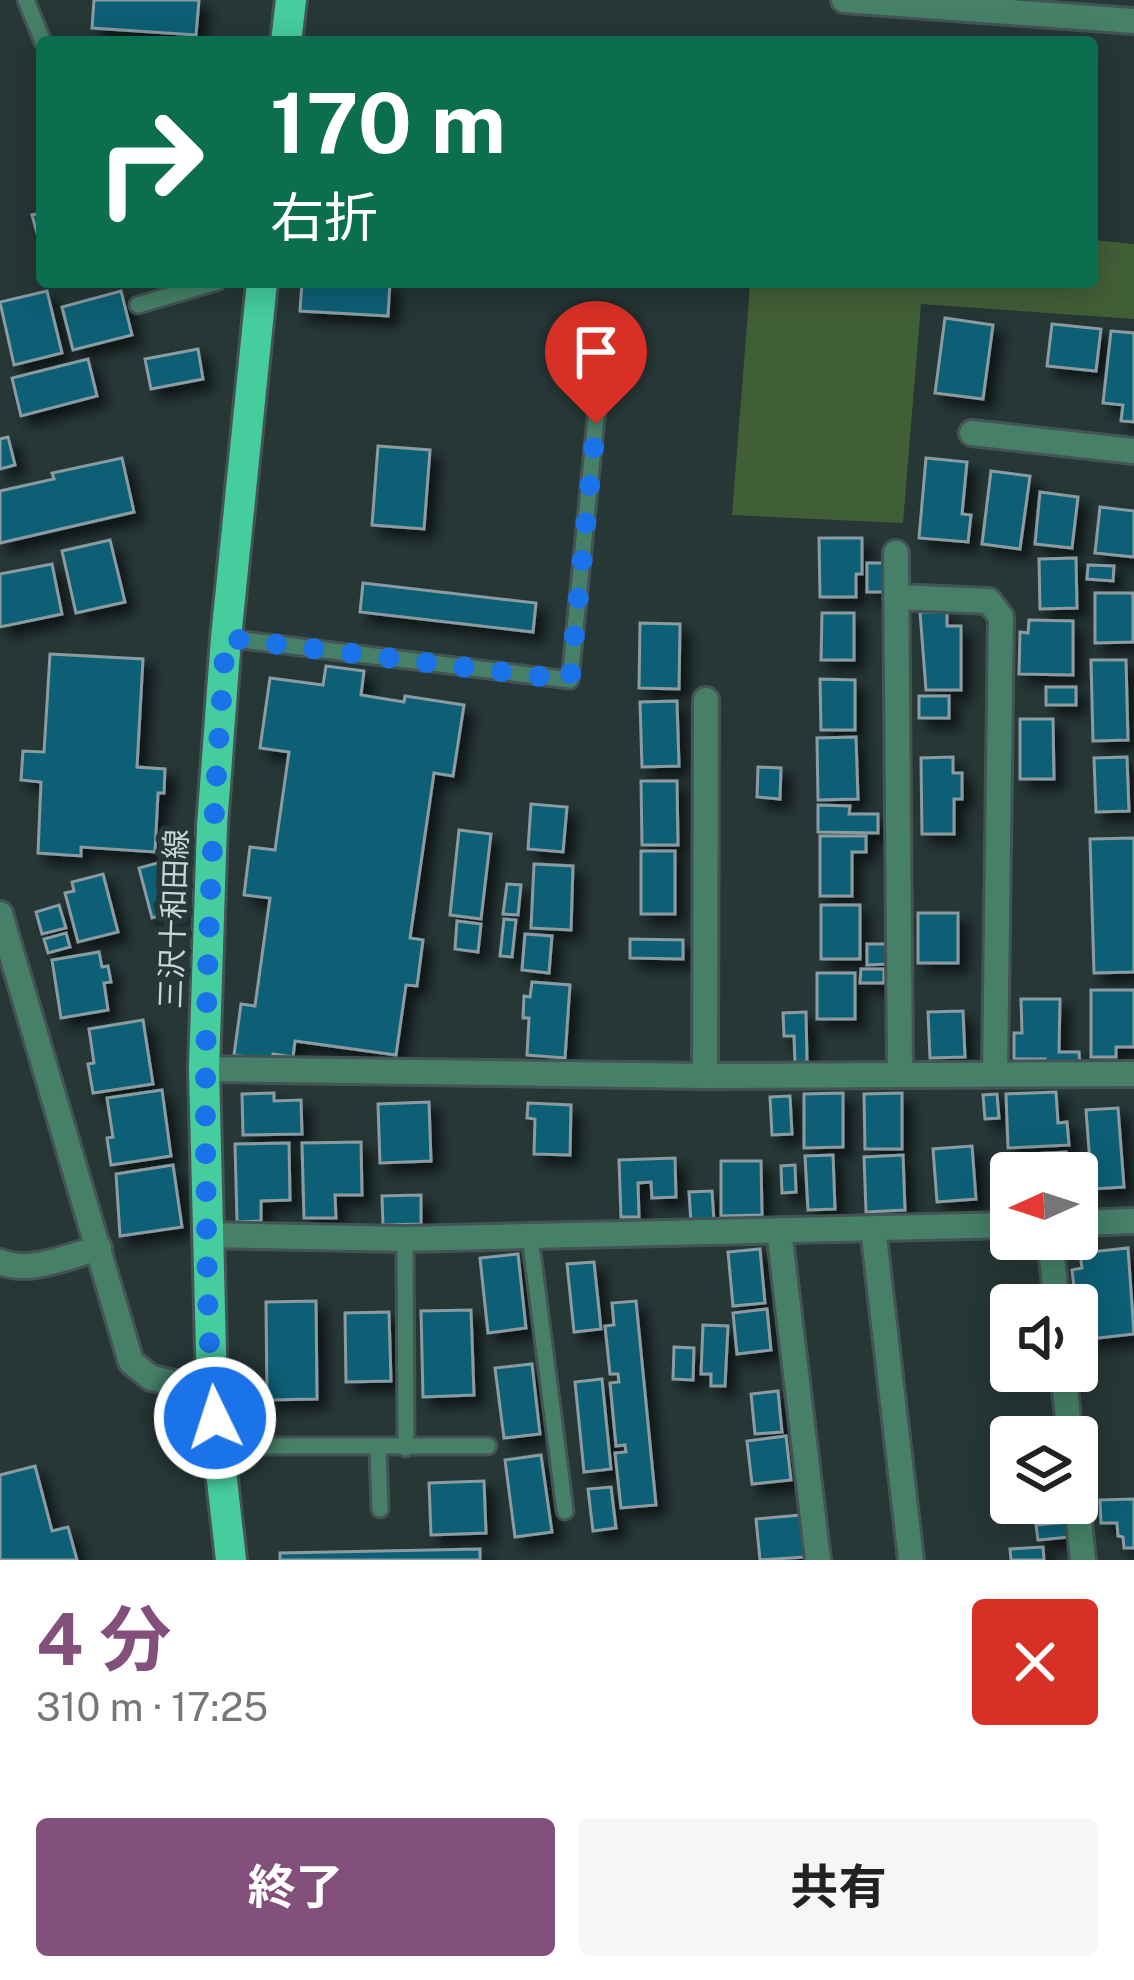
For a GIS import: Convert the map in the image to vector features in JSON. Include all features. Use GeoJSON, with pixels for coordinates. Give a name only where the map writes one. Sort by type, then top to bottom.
{"type":"FeatureCollection","features":[{"type":"Feature","properties":{"kind":"main road"},"geometry":{"type":"LineString","coordinates":[[287,36],[291,0]]}},
{"type":"Feature","properties":{"kind":"main road","name":"三沢十和田線"},"geometry":{"type":"LineString","coordinates":[[231,1560],[212,1391],[204,1069],[212,826],[261,288]]}},
{"type":"Feature","properties":{"kind":"street"},"geometry":{"type":"LineString","coordinates":[[844,0],[1134,21]]}},
{"type":"Feature","properties":{"kind":"street"},"geometry":{"type":"LineString","coordinates":[[972,433],[1134,451]]}},
{"type":"Feature","properties":{"kind":"street"},"geometry":{"type":"LineString","coordinates":[[896,553],[900,1074]]}},
{"type":"Feature","properties":{"kind":"street"},"geometry":{"type":"LineString","coordinates":[[896,596],[989,601],[1001,617],[995,1073]]}},
{"type":"Feature","properties":{"kind":"street"},"geometry":{"type":"LineString","coordinates":[[705,1076],[706,700]]}},
{"type":"Feature","properties":{"kind":"street"},"geometry":{"type":"LineString","coordinates":[[0,914],[131,1362],[151,1378],[212,1391]]}},
{"type":"Feature","properties":{"kind":"street"},"geometry":{"type":"LineString","coordinates":[[204,1069],[705,1076],[1134,1074]]}},
{"type":"Feature","properties":{"kind":"street"},"geometry":{"type":"LineString","coordinates":[[1098,1222],[1134,1221]]}},
{"type":"Feature","properties":{"kind":"street"},"geometry":{"type":"LineString","coordinates":[[206,1234],[405,1240],[990,1225]]}},
{"type":"Feature","properties":{"kind":"street"},"geometry":{"type":"LineString","coordinates":[[873,1228],[911,1560]]}},
{"type":"Feature","properties":{"kind":"street"},"geometry":{"type":"LineString","coordinates":[[779,1230],[818,1560]]}},
{"type":"Feature","properties":{"kind":"street"},"geometry":{"type":"LineString","coordinates":[[0,1262],[37,1265],[99,1248]]}},
{"type":"Feature","properties":{"kind":"street"},"geometry":{"type":"LineString","coordinates":[[1079,1524],[1083,1560]]}},
{"type":"Feature","properties":{"kind":"lane"},"geometry":{"type":"LineString","coordinates":[[26,0],[41,36]]}},
{"type":"Feature","properties":{"kind":"lane"},"geometry":{"type":"LineString","coordinates":[[138,304],[195,288]]}},
{"type":"Feature","properties":{"kind":"lane"},"geometry":{"type":"LineString","coordinates":[[226,638],[570,680],[606,318]]}},
{"type":"Feature","properties":{"kind":"lane"},"geometry":{"type":"LineString","coordinates":[[530,1236],[566,1511]]}},
{"type":"Feature","properties":{"kind":"lane"},"geometry":{"type":"LineString","coordinates":[[405,1240],[406,1448]]}},
{"type":"Feature","properties":{"kind":"lane"},"geometry":{"type":"LineString","coordinates":[[218,1446],[488,1446]]}},
{"type":"Feature","properties":{"kind":"lane"},"geometry":{"type":"LineString","coordinates":[[378,1449],[380,1509]]}},
{"type":"Feature","properties":{"kind":"green space"},"geometry":{"type":"Polygon","coordinates":[[[1098,241],[1134,244],[1134,319],[921,304],[903,523],[732,515],[750,288],[1098,288],[1098,241]]]}},
{"type":"Feature","properties":{"kind":"building"},"geometry":{"type":"Polygon","coordinates":[[[94,0],[199,0],[196,35],[92,28],[94,0]]]}},
{"type":"Feature","properties":{"kind":"building"},"geometry":{"type":"Polygon","coordinates":[[[302,288],[390,288],[388,316],[300,311],[302,288]]]}},
{"type":"Feature","properties":{"kind":"building"},"geometry":{"type":"Polygon","coordinates":[[[47,291],[62,353],[14,365],[0,302],[47,291]]]}},
{"type":"Feature","properties":{"kind":"building"},"geometry":{"type":"Polygon","coordinates":[[[121,291],[132,335],[73,350],[62,307],[121,291]]]}},
{"type":"Feature","properties":{"kind":"building"},"geometry":{"type":"Polygon","coordinates":[[[945,318],[993,325],[983,399],[935,393],[945,318]]]}},
{"type":"Feature","properties":{"kind":"building"},"geometry":{"type":"Polygon","coordinates":[[[1052,324],[1101,329],[1096,371],[1047,366],[1052,324]]]}},
{"type":"Feature","properties":{"kind":"building"},"geometry":{"type":"Polygon","coordinates":[[[1111,331],[1134,333],[1134,422],[1121,421],[1123,405],[1103,403],[1111,331]]]}},
{"type":"Feature","properties":{"kind":"building"},"geometry":{"type":"Polygon","coordinates":[[[198,349],[203,379],[151,389],[145,359],[198,349]]]}},
{"type":"Feature","properties":{"kind":"building"},"geometry":{"type":"Polygon","coordinates":[[[88,359],[97,396],[21,416],[12,378],[88,359]]]}},
{"type":"Feature","properties":{"kind":"building"},"geometry":{"type":"Polygon","coordinates":[[[8,437],[15,465],[0,469],[0,439],[8,437]]]}},
{"type":"Feature","properties":{"kind":"building"},"geometry":{"type":"Polygon","coordinates":[[[378,446],[430,450],[424,529],[372,525],[378,446]]]}},
{"type":"Feature","properties":{"kind":"building"},"geometry":{"type":"Polygon","coordinates":[[[122,458],[134,512],[0,543],[0,491],[54,479],[52,473],[122,458]]]}},
{"type":"Feature","properties":{"kind":"building"},"geometry":{"type":"Polygon","coordinates":[[[926,458],[967,462],[962,514],[971,515],[968,542],[919,538],[926,458]]]}},
{"type":"Feature","properties":{"kind":"building"},"geometry":{"type":"Polygon","coordinates":[[[991,471],[1030,476],[1020,549],[982,544],[991,471]]]}},
{"type":"Feature","properties":{"kind":"building"},"geometry":{"type":"Polygon","coordinates":[[[1040,492],[1078,497],[1072,548],[1035,544],[1040,492]]]}},
{"type":"Feature","properties":{"kind":"building"},"geometry":{"type":"Polygon","coordinates":[[[1100,507],[1134,511],[1134,557],[1095,553],[1100,507]]]}},
{"type":"Feature","properties":{"kind":"building"},"geometry":{"type":"Polygon","coordinates":[[[819,538],[862,538],[862,574],[856,574],[856,597],[820,597],[819,538]]]}},
{"type":"Feature","properties":{"kind":"building"},"geometry":{"type":"Polygon","coordinates":[[[110,540],[125,602],[76,613],[62,551],[110,540]]]}},
{"type":"Feature","properties":{"kind":"building"},"geometry":{"type":"Polygon","coordinates":[[[1076,558],[1077,608],[1040,609],[1039,559],[1076,558]]]}},
{"type":"Feature","properties":{"kind":"building"},"geometry":{"type":"Polygon","coordinates":[[[867,563],[890,563],[890,592],[867,592],[867,563]]]}},
{"type":"Feature","properties":{"kind":"building"},"geometry":{"type":"Polygon","coordinates":[[[52,564],[62,614],[0,627],[0,574],[52,564]]]}},
{"type":"Feature","properties":{"kind":"building"},"geometry":{"type":"Polygon","coordinates":[[[1088,565],[1114,566],[1113,581],[1087,579],[1088,565]]]}},
{"type":"Feature","properties":{"kind":"building"},"geometry":{"type":"Polygon","coordinates":[[[363,583],[536,603],[533,632],[360,612],[363,583]]]}},
{"type":"Feature","properties":{"kind":"building"},"geometry":{"type":"Polygon","coordinates":[[[1095,593],[1133,593],[1133,642],[1095,643],[1095,593]]]}},
{"type":"Feature","properties":{"kind":"building"},"geometry":{"type":"Polygon","coordinates":[[[920,612],[947,612],[947,626],[961,626],[961,690],[926,690],[920,612]]]}},
{"type":"Feature","properties":{"kind":"building"},"geometry":{"type":"Polygon","coordinates":[[[822,613],[854,613],[854,660],[821,660],[822,613]]]}},
{"type":"Feature","properties":{"kind":"building"},"geometry":{"type":"Polygon","coordinates":[[[1029,620],[1073,621],[1073,675],[1019,674],[1020,632],[1028,633],[1029,620]]]}},
{"type":"Feature","properties":{"kind":"building"},"geometry":{"type":"Polygon","coordinates":[[[640,623],[680,624],[679,689],[639,688],[640,623]]]}},
{"type":"Feature","properties":{"kind":"building"},"geometry":{"type":"Polygon","coordinates":[[[50,654],[143,659],[137,767],[165,769],[164,793],[158,793],[155,852],[81,847],[81,856],[38,853],[41,782],[21,780],[23,751],[44,752],[50,654]]]}},
{"type":"Feature","properties":{"kind":"building"},"geometry":{"type":"Polygon","coordinates":[[[1091,660],[1126,660],[1128,740],[1093,741],[1091,660]]]}},
{"type":"Feature","properties":{"kind":"building"},"geometry":{"type":"Polygon","coordinates":[[[326,666],[364,671],[361,695],[464,705],[453,776],[434,773],[410,938],[423,940],[417,986],[406,985],[396,1055],[295,1041],[293,1057],[273,1054],[272,1060],[234,1055],[241,1004],[255,1006],[270,898],[244,895],[250,847],[275,850],[289,752],[260,748],[270,678],[323,685],[326,666]]]}},
{"type":"Feature","properties":{"kind":"building"},"geometry":{"type":"Polygon","coordinates":[[[820,679],[855,680],[855,730],[821,730],[820,679]]]}},
{"type":"Feature","properties":{"kind":"building"},"geometry":{"type":"Polygon","coordinates":[[[1046,687],[1076,687],[1076,705],[1046,705],[1046,687]]]}},
{"type":"Feature","properties":{"kind":"building"},"geometry":{"type":"Polygon","coordinates":[[[919,696],[949,696],[949,718],[919,718],[919,696]]]}},
{"type":"Feature","properties":{"kind":"building"},"geometry":{"type":"Polygon","coordinates":[[[677,701],[679,766],[642,767],[640,702],[677,701]]]}},
{"type":"Feature","properties":{"kind":"building"},"geometry":{"type":"Polygon","coordinates":[[[1020,719],[1053,719],[1054,779],[1020,779],[1020,719]]]}},
{"type":"Feature","properties":{"kind":"building"},"geometry":{"type":"Polygon","coordinates":[[[856,737],[858,799],[818,800],[817,738],[856,737]]]}},
{"type":"Feature","properties":{"kind":"building"},"geometry":{"type":"Polygon","coordinates":[[[953,757],[953,773],[962,773],[962,799],[954,799],[954,834],[922,834],[921,758],[953,757]]]}},
{"type":"Feature","properties":{"kind":"building"},"geometry":{"type":"Polygon","coordinates":[[[1127,757],[1129,811],[1096,812],[1094,758],[1127,757]]]}},
{"type":"Feature","properties":{"kind":"building"},"geometry":{"type":"Polygon","coordinates":[[[758,767],[781,768],[780,799],[757,797],[758,767]]]}},
{"type":"Feature","properties":{"kind":"building"},"geometry":{"type":"Polygon","coordinates":[[[641,781],[677,781],[678,845],[642,845],[641,781]]]}},
{"type":"Feature","properties":{"kind":"building"},"geometry":{"type":"Polygon","coordinates":[[[531,804],[567,807],[563,852],[528,849],[531,804]]]}},
{"type":"Feature","properties":{"kind":"building"},"geometry":{"type":"Polygon","coordinates":[[[818,805],[850,806],[849,814],[878,814],[878,833],[818,832],[818,805]]]}},
{"type":"Feature","properties":{"kind":"building"},"geometry":{"type":"Polygon","coordinates":[[[459,830],[491,834],[481,919],[450,915],[459,830]]]}},
{"type":"Feature","properties":{"kind":"building"},"geometry":{"type":"Polygon","coordinates":[[[820,836],[866,836],[866,852],[852,852],[852,896],[820,896],[820,836]]]}},
{"type":"Feature","properties":{"kind":"building"},"geometry":{"type":"Polygon","coordinates":[[[1134,838],[1134,972],[1094,973],[1090,839],[1134,838]]]}},
{"type":"Feature","properties":{"kind":"building"},"geometry":{"type":"Polygon","coordinates":[[[641,851],[675,851],[675,914],[641,914],[641,851]]]}},
{"type":"Feature","properties":{"kind":"building"},"geometry":{"type":"Polygon","coordinates":[[[176,858],[183,887],[175,889],[180,910],[152,918],[139,868],[176,858]]]}},
{"type":"Feature","properties":{"kind":"building"},"geometry":{"type":"Polygon","coordinates":[[[534,864],[573,866],[571,930],[531,928],[534,864]]]}},
{"type":"Feature","properties":{"kind":"building"},"geometry":{"type":"Polygon","coordinates":[[[103,874],[118,932],[78,942],[65,893],[74,891],[72,882],[103,874]]]}},
{"type":"Feature","properties":{"kind":"building"},"geometry":{"type":"Polygon","coordinates":[[[507,884],[521,885],[518,915],[503,914],[507,884]]]}},
{"type":"Feature","properties":{"kind":"building"},"geometry":{"type":"Polygon","coordinates":[[[59,905],[66,928],[42,934],[36,912],[59,905]]]}},
{"type":"Feature","properties":{"kind":"building"},"geometry":{"type":"Polygon","coordinates":[[[821,905],[860,905],[860,959],[821,959],[821,905]]]}},
{"type":"Feature","properties":{"kind":"building"},"geometry":{"type":"Polygon","coordinates":[[[918,913],[958,913],[958,963],[918,963],[918,913]]]}},
{"type":"Feature","properties":{"kind":"building"},"geometry":{"type":"Polygon","coordinates":[[[504,919],[516,920],[512,957],[500,956],[504,919]]]}},
{"type":"Feature","properties":{"kind":"building"},"geometry":{"type":"Polygon","coordinates":[[[457,921],[481,924],[478,952],[455,949],[457,921]]]}},
{"type":"Feature","properties":{"kind":"building"},"geometry":{"type":"Polygon","coordinates":[[[66,933],[70,947],[48,953],[44,939],[66,933]]]}},
{"type":"Feature","properties":{"kind":"building"},"geometry":{"type":"Polygon","coordinates":[[[525,934],[552,936],[549,973],[522,970],[525,934]]]}},
{"type":"Feature","properties":{"kind":"building"},"geometry":{"type":"Polygon","coordinates":[[[630,939],[683,940],[683,959],[630,958],[630,939]]]}},
{"type":"Feature","properties":{"kind":"building"},"geometry":{"type":"Polygon","coordinates":[[[867,944],[887,944],[887,964],[867,965],[867,944]]]}},
{"type":"Feature","properties":{"kind":"building"},"geometry":{"type":"Polygon","coordinates":[[[99,952],[111,982],[104,983],[108,1010],[61,1018],[52,960],[99,952]]]}},
{"type":"Feature","properties":{"kind":"building"},"geometry":{"type":"Polygon","coordinates":[[[861,969],[884,969],[884,983],[860,983],[861,969]]]}},
{"type":"Feature","properties":{"kind":"building"},"geometry":{"type":"Polygon","coordinates":[[[817,973],[855,973],[855,1019],[817,1019],[817,973]]]}},
{"type":"Feature","properties":{"kind":"building"},"geometry":{"type":"Polygon","coordinates":[[[532,982],[570,985],[565,1058],[527,1055],[529,1018],[523,1018],[524,996],[530,997],[532,982]]]}},
{"type":"Feature","properties":{"kind":"building"},"geometry":{"type":"Polygon","coordinates":[[[1091,990],[1134,990],[1134,1047],[1116,1047],[1116,1057],[1091,1057],[1091,990]]]}},
{"type":"Feature","properties":{"kind":"building"},"geometry":{"type":"Polygon","coordinates":[[[1021,999],[1060,999],[1059,1052],[1079,1052],[1080,1067],[1045,1066],[1045,1059],[1014,1059],[1014,1033],[1022,1033],[1021,999]]]}},
{"type":"Feature","properties":{"kind":"building"},"geometry":{"type":"Polygon","coordinates":[[[963,1011],[965,1057],[930,1058],[928,1012],[963,1011]]]}},
{"type":"Feature","properties":{"kind":"building"},"geometry":{"type":"Polygon","coordinates":[[[806,1012],[807,1062],[795,1063],[794,1036],[784,1036],[783,1013],[806,1012]]]}},
{"type":"Feature","properties":{"kind":"building"},"geometry":{"type":"Polygon","coordinates":[[[143,1020],[153,1084],[93,1093],[89,1029],[143,1020]]]}},
{"type":"Feature","properties":{"kind":"building"},"geometry":{"type":"Polygon","coordinates":[[[162,1090],[171,1156],[111,1165],[107,1138],[113,1137],[107,1098],[162,1090]]]}},
{"type":"Feature","properties":{"kind":"building"},"geometry":{"type":"Polygon","coordinates":[[[1056,1092],[1058,1123],[1067,1122],[1069,1145],[1008,1148],[1006,1094],[1056,1092]]]}},
{"type":"Feature","properties":{"kind":"building"},"geometry":{"type":"Polygon","coordinates":[[[274,1093],[274,1101],[301,1100],[302,1134],[243,1135],[242,1094],[274,1093]]]}},
{"type":"Feature","properties":{"kind":"building"},"geometry":{"type":"Polygon","coordinates":[[[843,1093],[843,1147],[804,1148],[804,1094],[843,1093]]]}},
{"type":"Feature","properties":{"kind":"building"},"geometry":{"type":"Polygon","coordinates":[[[902,1093],[902,1149],[865,1149],[864,1094],[902,1093]]]}},
{"type":"Feature","properties":{"kind":"building"},"geometry":{"type":"Polygon","coordinates":[[[997,1094],[999,1118],[985,1119],[983,1095],[997,1094]]]}},
{"type":"Feature","properties":{"kind":"building"},"geometry":{"type":"Polygon","coordinates":[[[790,1096],[792,1134],[772,1135],[770,1097],[790,1096]]]}},
{"type":"Feature","properties":{"kind":"building"},"geometry":{"type":"Polygon","coordinates":[[[429,1102],[431,1161],[380,1163],[378,1104],[429,1102]]]}},
{"type":"Feature","properties":{"kind":"building"},"geometry":{"type":"Polygon","coordinates":[[[528,1103],[571,1105],[570,1155],[534,1154],[535,1119],[527,1118],[528,1103]]]}},
{"type":"Feature","properties":{"kind":"building"},"geometry":{"type":"Polygon","coordinates":[[[1118,1108],[1124,1187],[1098,1189],[1098,1152],[1089,1152],[1086,1110],[1118,1108]]]}},
{"type":"Feature","properties":{"kind":"building"},"geometry":{"type":"Polygon","coordinates":[[[361,1142],[362,1195],[335,1195],[336,1218],[304,1218],[302,1143],[361,1142]]]}},
{"type":"Feature","properties":{"kind":"building"},"geometry":{"type":"Polygon","coordinates":[[[289,1143],[290,1200],[261,1201],[261,1221],[237,1222],[235,1144],[289,1143]]]}},
{"type":"Feature","properties":{"kind":"building"},"geometry":{"type":"Polygon","coordinates":[[[972,1146],[976,1199],[937,1202],[933,1149],[972,1146]]]}},
{"type":"Feature","properties":{"kind":"building"},"geometry":{"type":"Polygon","coordinates":[[[833,1155],[835,1209],[808,1210],[805,1156],[833,1155]]]}},
{"type":"Feature","properties":{"kind":"building"},"geometry":{"type":"Polygon","coordinates":[[[903,1155],[905,1210],[866,1212],[864,1157],[903,1155]]]}},
{"type":"Feature","properties":{"kind":"building"},"geometry":{"type":"Polygon","coordinates":[[[675,1158],[676,1197],[652,1198],[651,1182],[638,1183],[639,1217],[621,1217],[619,1160],[675,1158]]]}},
{"type":"Feature","properties":{"kind":"building"},"geometry":{"type":"Polygon","coordinates":[[[721,1161],[761,1161],[762,1215],[721,1216],[721,1161]]]}},
{"type":"Feature","properties":{"kind":"building"},"geometry":{"type":"Polygon","coordinates":[[[173,1165],[182,1227],[120,1236],[116,1174],[173,1165]]]}},
{"type":"Feature","properties":{"kind":"building"},"geometry":{"type":"Polygon","coordinates":[[[795,1165],[796,1192],[782,1193],[781,1166],[795,1165]]]}},
{"type":"Feature","properties":{"kind":"building"},"geometry":{"type":"Polygon","coordinates":[[[712,1191],[714,1221],[691,1222],[689,1192],[712,1191]]]}},
{"type":"Feature","properties":{"kind":"building"},"geometry":{"type":"Polygon","coordinates":[[[421,1195],[421,1224],[383,1225],[382,1196],[421,1195]]]}},
{"type":"Feature","properties":{"kind":"building"},"geometry":{"type":"Polygon","coordinates":[[[1128,1248],[1134,1334],[1098,1338],[1098,1284],[1074,1284],[1072,1270],[1082,1268],[1081,1260],[1098,1260],[1098,1251],[1128,1248]]]}},
{"type":"Feature","properties":{"kind":"building"},"geometry":{"type":"Polygon","coordinates":[[[760,1249],[765,1303],[733,1306],[728,1252],[760,1249]]]}},
{"type":"Feature","properties":{"kind":"building"},"geometry":{"type":"Polygon","coordinates":[[[518,1254],[526,1328],[488,1333],[480,1258],[518,1254]]]}},
{"type":"Feature","properties":{"kind":"building"},"geometry":{"type":"Polygon","coordinates":[[[594,1262],[601,1329],[574,1332],[567,1264],[594,1262]]]}},
{"type":"Feature","properties":{"kind":"building"},"geometry":{"type":"Polygon","coordinates":[[[316,1301],[317,1399],[267,1400],[266,1302],[316,1301]]]}},
{"type":"Feature","properties":{"kind":"building"},"geometry":{"type":"Polygon","coordinates":[[[636,1301],[656,1505],[621,1508],[615,1453],[626,1452],[625,1445],[616,1446],[610,1383],[619,1382],[618,1374],[610,1374],[605,1326],[614,1325],[612,1303],[636,1301]]]}},
{"type":"Feature","properties":{"kind":"building"},"geometry":{"type":"Polygon","coordinates":[[[767,1309],[771,1350],[737,1354],[733,1313],[767,1309]]]}},
{"type":"Feature","properties":{"kind":"building"},"geometry":{"type":"Polygon","coordinates":[[[471,1310],[474,1395],[423,1397],[421,1311],[471,1310]]]}},
{"type":"Feature","properties":{"kind":"building"},"geometry":{"type":"Polygon","coordinates":[[[389,1312],[391,1381],[346,1382],[345,1313],[389,1312]]]}},
{"type":"Feature","properties":{"kind":"building"},"geometry":{"type":"Polygon","coordinates":[[[703,1325],[728,1326],[725,1386],[711,1386],[711,1374],[701,1374],[703,1325]]]}},
{"type":"Feature","properties":{"kind":"building"},"geometry":{"type":"Polygon","coordinates":[[[674,1347],[694,1348],[693,1380],[673,1379],[674,1347]]]}},
{"type":"Feature","properties":{"kind":"building"},"geometry":{"type":"Polygon","coordinates":[[[532,1364],[540,1434],[504,1438],[495,1368],[532,1364]]]}},
{"type":"Feature","properties":{"kind":"building"},"geometry":{"type":"Polygon","coordinates":[[[602,1379],[611,1469],[584,1472],[575,1382],[602,1379]]]}},
{"type":"Feature","properties":{"kind":"building"},"geometry":{"type":"Polygon","coordinates":[[[778,1391],[782,1432],[755,1434],[751,1394],[778,1391]]]}},
{"type":"Feature","properties":{"kind":"building"},"geometry":{"type":"Polygon","coordinates":[[[786,1436],[791,1480],[752,1484],[747,1441],[786,1436]]]}},
{"type":"Feature","properties":{"kind":"building"},"geometry":{"type":"Polygon","coordinates":[[[541,1455],[552,1532],[515,1537],[505,1460],[541,1455]]]}},
{"type":"Feature","properties":{"kind":"building"},"geometry":{"type":"Polygon","coordinates":[[[35,1466],[52,1531],[68,1527],[77,1560],[0,1560],[0,1475],[35,1466]]]}},
{"type":"Feature","properties":{"kind":"building"},"geometry":{"type":"Polygon","coordinates":[[[484,1481],[486,1533],[431,1535],[429,1483],[484,1481]]]}},
{"type":"Feature","properties":{"kind":"building"},"geometry":{"type":"Polygon","coordinates":[[[611,1487],[616,1528],[593,1531],[588,1489],[611,1487]]]}},
{"type":"Feature","properties":{"kind":"building"},"geometry":{"type":"Polygon","coordinates":[[[1134,1499],[1134,1548],[1124,1548],[1117,1523],[1101,1523],[1100,1500],[1134,1499]]]}},
{"type":"Feature","properties":{"kind":"building"},"geometry":{"type":"Polygon","coordinates":[[[801,1515],[805,1557],[760,1560],[756,1519],[801,1515]]]}},
{"type":"Feature","properties":{"kind":"building"},"geometry":{"type":"Polygon","coordinates":[[[1069,1524],[1070,1537],[1038,1540],[1036,1525],[1069,1524]]]}},
{"type":"Feature","properties":{"kind":"building"},"geometry":{"type":"Polygon","coordinates":[[[1043,1547],[1044,1560],[1011,1560],[1010,1549],[1043,1547]]]}},
{"type":"Feature","properties":{"kind":"building"},"geometry":{"type":"Polygon","coordinates":[[[480,1549],[480,1560],[280,1560],[280,1553],[480,1549]]]}},
{"type":"Feature","properties":{"kind":"route"},"geometry":{"type":"LineString","coordinates":[[215,1418],[204,1069],[212,826],[226,638],[570,680],[596,424]]}}]}
